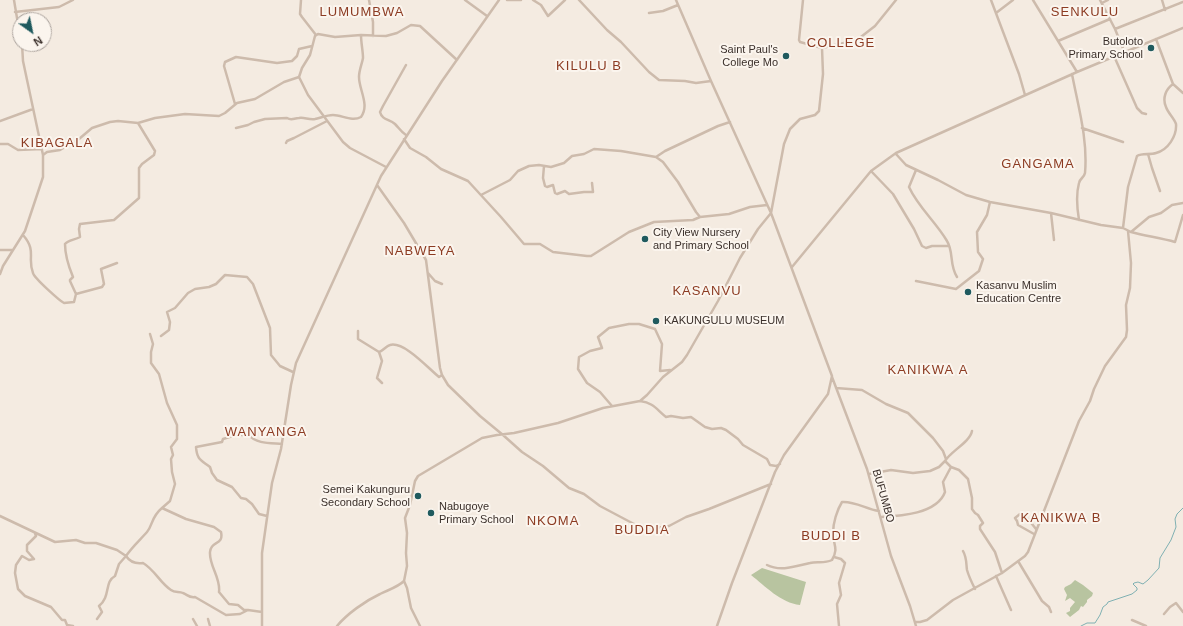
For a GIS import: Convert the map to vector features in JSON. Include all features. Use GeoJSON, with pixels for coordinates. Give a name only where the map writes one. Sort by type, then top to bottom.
{"type":"FeatureCollection","features":[{"type":"Feature","properties":{"kind":"street"},"geometry":{"type":"LineString","coordinates":[[14,0],[15,12],[60,6],[73,0]]}},
{"type":"Feature","properties":{"kind":"street"},"geometry":{"type":"LineString","coordinates":[[300,0],[300,14],[316,35]]}},
{"type":"Feature","properties":{"kind":"street"},"geometry":{"type":"LineString","coordinates":[[369,0],[374,36]]}},
{"type":"Feature","properties":{"kind":"street"},"geometry":{"type":"LineString","coordinates":[[465,0],[487,16]]}},
{"type":"Feature","properties":{"kind":"street"},"geometry":{"type":"LineString","coordinates":[[262,626],[261,563],[272,483],[282,444],[293,372],[376,185],[406,135],[499,0]]}},
{"type":"Feature","properties":{"kind":"street"},"geometry":{"type":"LineString","coordinates":[[507,0],[521,0]]}},
{"type":"Feature","properties":{"kind":"street"},"geometry":{"type":"LineString","coordinates":[[533,0],[541,5],[548,16],[565,0]]}},
{"type":"Feature","properties":{"kind":"street"},"geometry":{"type":"LineString","coordinates":[[579,0],[649,72],[659,80],[696,83],[711,81]]}},
{"type":"Feature","properties":{"kind":"street","name":"BUFUMBO"},"geometry":{"type":"LineString","coordinates":[[676,0],[771,213],[869,474],[891,556],[916,626]]}},
{"type":"Feature","properties":{"kind":"street"},"geometry":{"type":"LineString","coordinates":[[803,0],[799,40],[800,42],[822,48],[857,40],[875,26],[896,0]]}},
{"type":"Feature","properties":{"kind":"street"},"geometry":{"type":"LineString","coordinates":[[991,0],[1019,74],[1025,95]]}},
{"type":"Feature","properties":{"kind":"street"},"geometry":{"type":"LineString","coordinates":[[996,13],[1013,0]]}},
{"type":"Feature","properties":{"kind":"street"},"geometry":{"type":"LineString","coordinates":[[1033,0],[1077,72]]}},
{"type":"Feature","properties":{"kind":"street"},"geometry":{"type":"LineString","coordinates":[[1108,0],[1101,1],[1124,51]]}},
{"type":"Feature","properties":{"kind":"street"},"geometry":{"type":"LineString","coordinates":[[1162,0],[1165,10]]}},
{"type":"Feature","properties":{"kind":"street"},"geometry":{"type":"LineString","coordinates":[[1115,29],[1183,2]]}},
{"type":"Feature","properties":{"kind":"street"},"geometry":{"type":"LineString","coordinates":[[649,13],[663,11],[678,5]]}},
{"type":"Feature","properties":{"kind":"street"},"geometry":{"type":"LineString","coordinates":[[1058,40],[1110,19]]}},
{"type":"Feature","properties":{"kind":"street"},"geometry":{"type":"LineString","coordinates":[[316,35],[320,34],[335,37],[361,35],[386,36],[397,33],[411,25],[417,24],[457,60]]}},
{"type":"Feature","properties":{"kind":"street"},"geometry":{"type":"LineString","coordinates":[[792,268],[870,171],[896,153],[1124,51],[1183,28]]}},
{"type":"Feature","properties":{"kind":"street"},"geometry":{"type":"LineString","coordinates":[[316,35],[310,55],[302,68],[299,77],[305,90],[346,145],[386,167]]}},
{"type":"Feature","properties":{"kind":"street"},"geometry":{"type":"LineString","coordinates":[[236,128],[254,122],[287,118],[290,120],[299,118],[315,119],[332,115],[357,119],[362,115],[364,97],[359,78],[363,58],[361,35]]}},
{"type":"Feature","properties":{"kind":"street"},"geometry":{"type":"LineString","coordinates":[[1156,39],[1173,84],[1183,93]]}},
{"type":"Feature","properties":{"kind":"street"},"geometry":{"type":"LineString","coordinates":[[236,104],[224,66],[225,62],[236,57],[277,63],[292,61],[297,56],[299,49],[312,46]]}},
{"type":"Feature","properties":{"kind":"street"},"geometry":{"type":"LineString","coordinates":[[640,401],[660,380],[682,362],[687,355],[744,252],[758,229],[771,213],[784,144],[790,129],[800,119],[816,115],[819,111],[823,74],[822,48]]}},
{"type":"Feature","properties":{"kind":"street"},"geometry":{"type":"LineString","coordinates":[[0,274],[3,266],[23,235],[43,177],[43,154],[23,61],[22,52]]}},
{"type":"Feature","properties":{"kind":"street"},"geometry":{"type":"LineString","coordinates":[[1114,56],[1137,108],[1142,113],[1146,114]]}},
{"type":"Feature","properties":{"kind":"street"},"geometry":{"type":"LineString","coordinates":[[406,65],[380,112],[382,117],[395,125],[406,135]]}},
{"type":"Feature","properties":{"kind":"street"},"geometry":{"type":"LineString","coordinates":[[1072,74],[1082,120],[1085,174],[1079,182],[1079,220]]}},
{"type":"Feature","properties":{"kind":"street"},"geometry":{"type":"LineString","coordinates":[[43,154],[66,147],[98,125],[118,121],[138,123],[155,118],[185,114],[219,116],[241,101],[255,99],[284,82],[299,77]]}},
{"type":"Feature","properties":{"kind":"street"},"geometry":{"type":"LineString","coordinates":[[1123,228],[1126,196],[1136,158],[1140,154],[1158,153],[1163,150],[1175,135],[1176,124],[1166,108],[1164,98],[1167,88],[1173,84]]}},
{"type":"Feature","properties":{"kind":"street"},"geometry":{"type":"LineString","coordinates":[[0,121],[33,109]]}},
{"type":"Feature","properties":{"kind":"street"},"geometry":{"type":"LineString","coordinates":[[286,143],[287,141],[327,121]]}},
{"type":"Feature","properties":{"kind":"street"},"geometry":{"type":"LineString","coordinates":[[656,157],[665,151],[718,126],[730,122]]}},
{"type":"Feature","properties":{"kind":"street"},"geometry":{"type":"LineString","coordinates":[[23,235],[30,248],[32,272],[35,277],[63,302],[74,302],[76,294],[70,281],[73,277],[65,255],[66,244],[80,237],[80,224],[114,220],[138,198],[139,168],[154,155],[155,151],[138,123]]}},
{"type":"Feature","properties":{"kind":"street"},"geometry":{"type":"LineString","coordinates":[[1082,128],[1123,142]]}},
{"type":"Feature","properties":{"kind":"street"},"geometry":{"type":"LineString","coordinates":[[404,139],[410,148],[426,156],[446,172],[468,181],[524,244],[540,244],[553,252],[583,257],[591,256],[627,233],[641,226],[654,222],[687,220],[700,217],[724,215],[750,207],[767,205]]}},
{"type":"Feature","properties":{"kind":"street"},"geometry":{"type":"LineString","coordinates":[[0,144],[8,144],[18,150],[42,149]]}},
{"type":"Feature","properties":{"kind":"street"},"geometry":{"type":"LineString","coordinates":[[481,195],[510,180],[518,171],[529,166],[551,167],[564,163],[572,156],[584,154],[594,149],[621,151],[656,157],[670,170],[700,217]]}},
{"type":"Feature","properties":{"kind":"street"},"geometry":{"type":"LineString","coordinates":[[896,153],[903,163],[938,180],[960,193],[990,202],[1052,213],[1101,225],[1123,228],[1131,232],[1163,238],[1175,242],[1183,215]]}},
{"type":"Feature","properties":{"kind":"street"},"geometry":{"type":"LineString","coordinates":[[1148,154],[1160,191]]}},
{"type":"Feature","properties":{"kind":"street"},"geometry":{"type":"LineString","coordinates":[[544,166],[543,174],[545,186],[553,185],[555,193],[557,194],[565,191],[569,194],[593,192],[592,183]]}},
{"type":"Feature","properties":{"kind":"street"},"geometry":{"type":"LineString","coordinates":[[916,170],[910,183],[910,190],[949,246],[952,264],[958,276]]}},
{"type":"Feature","properties":{"kind":"street"},"geometry":{"type":"LineString","coordinates":[[870,171],[893,194],[914,229],[922,246],[926,248],[932,246],[949,246]]}},
{"type":"Feature","properties":{"kind":"street"},"geometry":{"type":"LineString","coordinates":[[376,185],[423,253],[426,260],[442,375],[448,385],[486,422],[569,488],[584,494],[596,504],[611,512],[642,526],[656,528],[669,526],[686,517],[771,484]]}},
{"type":"Feature","properties":{"kind":"street"},"geometry":{"type":"LineString","coordinates":[[916,281],[956,289],[979,271],[983,260],[978,252],[977,232],[987,215],[990,202]]}},
{"type":"Feature","properties":{"kind":"street"},"geometry":{"type":"LineString","coordinates":[[1131,232],[1149,217],[1160,213],[1172,205],[1183,203]]}},
{"type":"Feature","properties":{"kind":"street"},"geometry":{"type":"LineString","coordinates":[[1052,213],[1054,240]]}},
{"type":"Feature","properties":{"kind":"street"},"geometry":{"type":"LineString","coordinates":[[915,622],[927,620],[953,600],[1002,573],[1028,552],[1079,421],[1090,401],[1105,366],[1126,336],[1126,304],[1130,288],[1131,263],[1128,231]]}},
{"type":"Feature","properties":{"kind":"street"},"geometry":{"type":"LineString","coordinates":[[0,250],[14,250]]}},
{"type":"Feature","properties":{"kind":"street"},"geometry":{"type":"LineString","coordinates":[[76,294],[102,287],[104,284],[101,269],[117,264]]}},
{"type":"Feature","properties":{"kind":"street"},"geometry":{"type":"LineString","coordinates":[[428,273],[435,282],[442,284]]}},
{"type":"Feature","properties":{"kind":"street"},"geometry":{"type":"LineString","coordinates":[[161,336],[169,330],[170,322],[167,312],[175,308],[188,293],[195,289],[209,287],[216,284],[225,275],[247,277],[253,284],[270,328],[271,355],[280,366],[293,372]]}},
{"type":"Feature","properties":{"kind":"street"},"geometry":{"type":"LineString","coordinates":[[612,407],[600,392],[587,383],[578,369],[579,357],[590,351],[602,348],[598,337],[609,328],[629,324],[640,324],[655,329],[662,344],[660,372],[672,370]]}},
{"type":"Feature","properties":{"kind":"street"},"geometry":{"type":"LineString","coordinates":[[358,331],[358,339],[379,352],[382,361],[377,378],[382,383]]}},
{"type":"Feature","properties":{"kind":"street"},"geometry":{"type":"LineString","coordinates":[[97,619],[102,612],[99,606],[105,599],[109,582],[115,576],[119,564],[148,531],[155,514],[170,501],[175,484],[172,472],[171,447],[177,439],[177,425],[167,404],[159,374],[151,363],[152,344],[150,334]]}},
{"type":"Feature","properties":{"kind":"street"},"geometry":{"type":"LineString","coordinates":[[379,352],[391,344],[400,345],[418,357],[439,377],[442,375]]}},
{"type":"Feature","properties":{"kind":"street"},"geometry":{"type":"LineString","coordinates":[[717,626],[732,583],[784,455],[828,394],[832,376]]}},
{"type":"Feature","properties":{"kind":"street"},"geometry":{"type":"LineString","coordinates":[[836,388],[862,390],[886,404],[908,413],[933,438],[943,451],[946,460],[951,467],[959,470],[969,481],[972,509],[982,520],[983,523],[980,526],[980,529],[995,552],[1002,573]]}},
{"type":"Feature","properties":{"kind":"street"},"geometry":{"type":"LineString","coordinates":[[647,395],[649,403]]}},
{"type":"Feature","properties":{"kind":"street"},"geometry":{"type":"LineString","coordinates":[[420,626],[411,608],[404,581],[407,566],[407,533],[405,518],[410,505],[415,479],[453,454],[482,438],[558,423],[598,410],[640,401],[655,406],[666,417],[690,417],[705,427],[712,429],[721,428],[726,430],[743,445],[767,459],[770,465],[776,466],[780,464]]}},
{"type":"Feature","properties":{"kind":"street"},"geometry":{"type":"LineString","coordinates":[[492,436],[498,431]]}},
{"type":"Feature","properties":{"kind":"street"},"geometry":{"type":"LineString","coordinates":[[869,474],[891,470],[913,472],[930,471],[939,467],[949,455],[959,449],[971,435],[972,431]]}},
{"type":"Feature","properties":{"kind":"street"},"geometry":{"type":"LineString","coordinates":[[267,516],[259,514],[252,504],[246,499],[241,498],[232,487],[217,480],[210,467],[202,463],[200,460],[197,455],[196,447],[222,442],[223,439],[236,435],[249,435],[252,440],[264,443],[282,444]]}},
{"type":"Feature","properties":{"kind":"street"},"geometry":{"type":"LineString","coordinates":[[881,517],[912,514],[934,506],[943,498],[945,492],[943,482],[951,467]]}},
{"type":"Feature","properties":{"kind":"street"},"geometry":{"type":"LineString","coordinates":[[767,565],[773,567],[796,567],[803,564],[828,562],[834,557],[836,548],[834,530],[842,502],[854,503],[869,510],[879,511]]}},
{"type":"Feature","properties":{"kind":"street"},"geometry":{"type":"LineString","coordinates":[[162,508],[186,519],[214,527],[221,532],[221,541],[211,548],[210,554],[220,584],[219,592],[229,604],[238,605],[244,610],[262,612]]}},
{"type":"Feature","properties":{"kind":"street"},"geometry":{"type":"LineString","coordinates":[[1034,534],[1018,525],[1018,521],[1015,518],[1020,514],[1028,519],[1036,530]]}},
{"type":"Feature","properties":{"kind":"street"},"geometry":{"type":"LineString","coordinates":[[0,516],[55,542],[76,540],[85,544],[96,543],[117,550],[126,556],[130,561],[139,564],[143,563],[148,566],[166,586],[174,592],[184,593],[189,598],[195,598],[226,615],[240,614],[248,610]]}},
{"type":"Feature","properties":{"kind":"street"},"geometry":{"type":"LineString","coordinates":[[34,533],[36,536],[27,545],[27,551],[34,559],[29,560],[22,556],[16,565],[15,573],[18,590],[24,596],[51,607],[62,620],[65,620],[67,625],[73,626]]}},
{"type":"Feature","properties":{"kind":"street"},"geometry":{"type":"LineString","coordinates":[[963,551],[967,561],[967,569],[970,579],[975,589]]}},
{"type":"Feature","properties":{"kind":"street"},"geometry":{"type":"LineString","coordinates":[[834,557],[841,559],[845,563],[839,583],[841,594],[837,604],[839,626]]}},
{"type":"Feature","properties":{"kind":"street"},"geometry":{"type":"LineString","coordinates":[[1018,561],[1042,601],[1049,607],[1051,612]]}},
{"type":"Feature","properties":{"kind":"street"},"geometry":{"type":"LineString","coordinates":[[996,576],[1011,610]]}},
{"type":"Feature","properties":{"kind":"street"},"geometry":{"type":"LineString","coordinates":[[337,626],[347,615],[404,581]]}},
{"type":"Feature","properties":{"kind":"street"},"geometry":{"type":"LineString","coordinates":[[1164,614],[1176,603],[1183,612]]}},
{"type":"Feature","properties":{"kind":"street"},"geometry":{"type":"LineString","coordinates":[[193,619],[197,626]]}},
{"type":"Feature","properties":{"kind":"street"},"geometry":{"type":"LineString","coordinates":[[208,619],[210,626]]}},
{"type":"Feature","properties":{"kind":"street"},"geometry":{"type":"LineString","coordinates":[[1132,620],[1146,626]]}},
{"type":"Feature","properties":{"kind":"green space"},"geometry":{"type":"Polygon","coordinates":[[[762,568],[806,582],[800,605],[793,604],[780,598],[751,575],[762,568]]]}},
{"type":"Feature","properties":{"kind":"green space"},"geometry":{"type":"Polygon","coordinates":[[[1075,580],[1093,593],[1083,607],[1081,606],[1079,610],[1070,617],[1066,613],[1070,611],[1070,608],[1075,602],[1070,598],[1065,601],[1067,595],[1064,589],[1075,580]]]}},
{"type":"Feature","properties":{"kind":"waterway"},"geometry":{"type":"LineString","coordinates":[[1081,626],[1087,623],[1095,623],[1103,607],[1108,602],[1132,594],[1137,590],[1133,584],[1134,583],[1138,582],[1143,584],[1159,568],[1160,558],[1171,540],[1176,527],[1175,519],[1177,514],[1183,508]]}},
{"type":"Feature","properties":{"kind":"place","name":"Butoloto Primary School"},"geometry":{"type":"Point","coordinates":[1151,48]}},
{"type":"Feature","properties":{"kind":"place","name":"Saint Paul's College Mo"},"geometry":{"type":"Point","coordinates":[786,56]}},
{"type":"Feature","properties":{"kind":"place","name":"City View Nursery and Primary School"},"geometry":{"type":"Point","coordinates":[645,239]}},
{"type":"Feature","properties":{"kind":"place","name":"Kasanvu Muslim Education Centre"},"geometry":{"type":"Point","coordinates":[968,292]}},
{"type":"Feature","properties":{"kind":"place","name":"KAKUNGULU MUSEUM"},"geometry":{"type":"Point","coordinates":[656,321]}},
{"type":"Feature","properties":{"kind":"place","name":"Semei Kakunguru Secondary School"},"geometry":{"type":"Point","coordinates":[418,496]}},
{"type":"Feature","properties":{"kind":"place","name":"Nabugoye Primary School"},"geometry":{"type":"Point","coordinates":[431,513]}},
{"type":"Feature","properties":{"kind":"district","name":"LUMUMBWA"},"geometry":{"type":"Point","coordinates":[362,12]}},
{"type":"Feature","properties":{"kind":"district","name":"SENKULU"},"geometry":{"type":"Point","coordinates":[1085,12]}},
{"type":"Feature","properties":{"kind":"district","name":"COLLEGE"},"geometry":{"type":"Point","coordinates":[841,43]}},
{"type":"Feature","properties":{"kind":"district","name":"KILULU B"},"geometry":{"type":"Point","coordinates":[589,66]}},
{"type":"Feature","properties":{"kind":"district","name":"KIBAGALA"},"geometry":{"type":"Point","coordinates":[57,143]}},
{"type":"Feature","properties":{"kind":"district","name":"GANGAMA"},"geometry":{"type":"Point","coordinates":[1038,164]}},
{"type":"Feature","properties":{"kind":"district","name":"NABWEYA"},"geometry":{"type":"Point","coordinates":[420,251]}},
{"type":"Feature","properties":{"kind":"district","name":"KASANVU"},"geometry":{"type":"Point","coordinates":[707,291]}},
{"type":"Feature","properties":{"kind":"district","name":"KANIKWA A"},"geometry":{"type":"Point","coordinates":[928,370]}},
{"type":"Feature","properties":{"kind":"district","name":"WANYANGA"},"geometry":{"type":"Point","coordinates":[266,432]}},
{"type":"Feature","properties":{"kind":"district","name":"KANIKWA B"},"geometry":{"type":"Point","coordinates":[1061,518]}},
{"type":"Feature","properties":{"kind":"district","name":"NKOMA"},"geometry":{"type":"Point","coordinates":[553,521]}},
{"type":"Feature","properties":{"kind":"district","name":"BUDDIA"},"geometry":{"type":"Point","coordinates":[642,530]}},
{"type":"Feature","properties":{"kind":"district","name":"BUDDI B"},"geometry":{"type":"Point","coordinates":[831,536]}}]}
